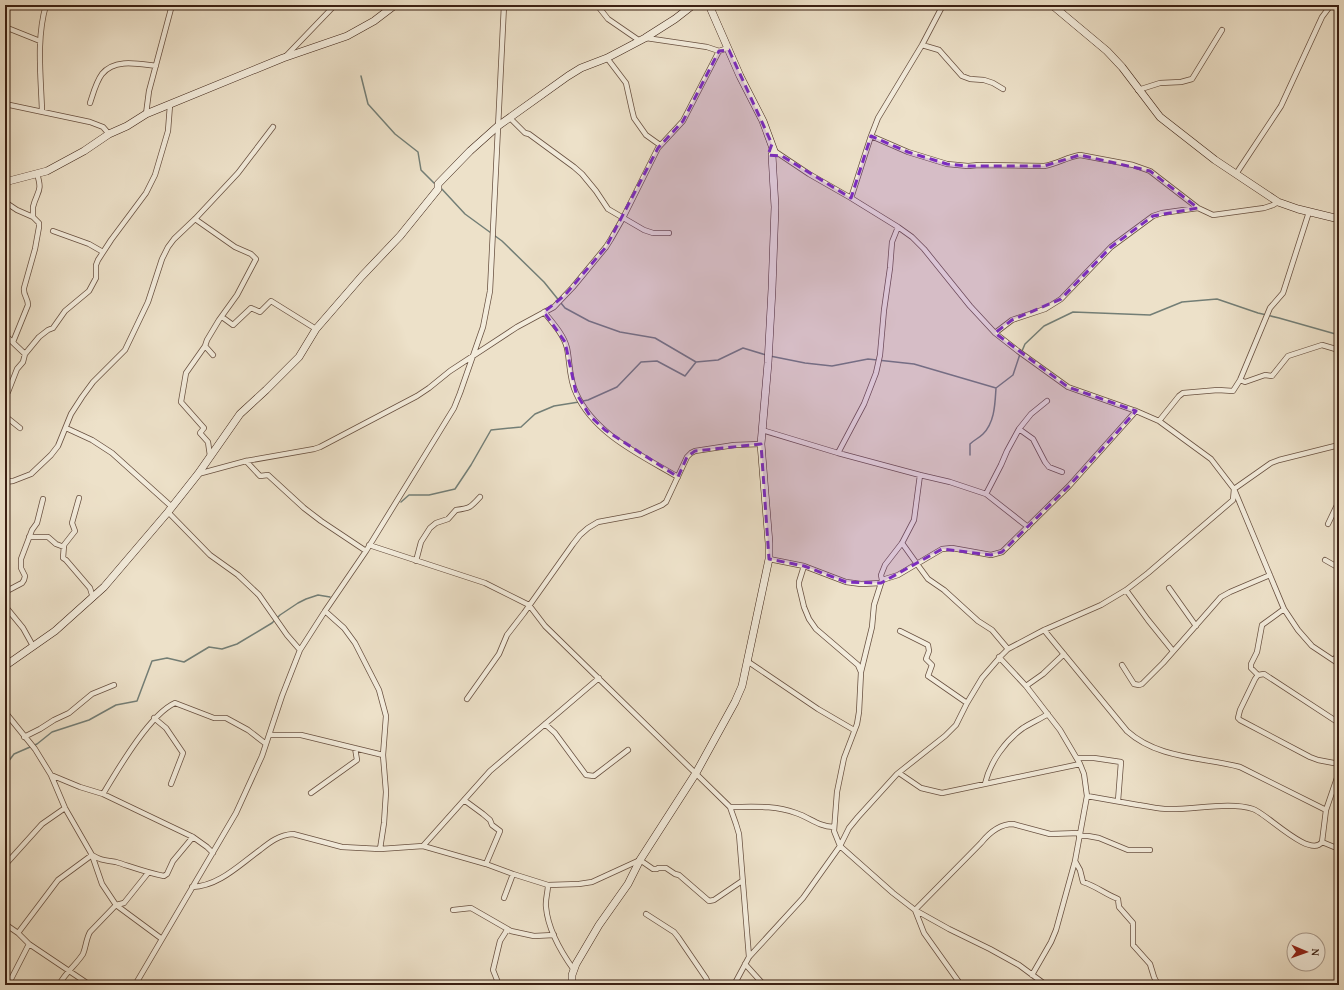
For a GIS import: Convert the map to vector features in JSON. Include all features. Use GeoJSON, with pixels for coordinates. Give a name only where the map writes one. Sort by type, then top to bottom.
{"type":"FeatureCollection","features":[{"type":"Feature","properties":{"kind":"street"},"geometry":{"type":"LineString","coordinates":[[42,111],[40,41],[42,19],[46,5]]}},
{"type":"Feature","properties":{"kind":"street"},"geometry":{"type":"LineString","coordinates":[[146,114],[149,91],[172,5]]}},
{"type":"Feature","properties":{"kind":"street"},"geometry":{"type":"LineString","coordinates":[[283,58],[335,5]]}},
{"type":"Feature","properties":{"kind":"street"},"geometry":{"type":"LineString","coordinates":[[5,182],[47,171],[146,114],[283,58],[346,36],[374,21],[395,5]]}},
{"type":"Feature","properties":{"kind":"street"},"geometry":{"type":"LineString","coordinates":[[136,985],[236,813],[262,756],[282,696],[300,650],[324,611],[366,551],[454,408],[460,394],[483,327],[490,291],[504,5]]}},
{"type":"Feature","properties":{"kind":"street"},"geometry":{"type":"LineString","coordinates":[[596,5],[608,19],[643,39],[719,51],[728,48]]}},
{"type":"Feature","properties":{"kind":"street"},"geometry":{"type":"LineString","coordinates":[[5,666],[55,631],[104,587],[170,510],[198,474],[240,414],[299,357],[316,329],[362,276],[388,250],[438,186],[466,156],[498,126],[568,76],[581,68],[607,58],[643,39],[675,19],[693,5]]}},
{"type":"Feature","properties":{"kind":"street"},"geometry":{"type":"LineString","coordinates":[[572,985],[572,975],[576,964],[599,925],[628,884],[640,860],[696,773],[735,702],[742,686],[769,559],[761,444],[770,346],[775,207],[774,154],[762,121],[740,76],[709,5]]}},
{"type":"Feature","properties":{"kind":"street"},"geometry":{"type":"LineString","coordinates":[[851,198],[878,118],[922,45],[943,5]]}},
{"type":"Feature","properties":{"kind":"street"},"geometry":{"type":"LineString","coordinates":[[1052,5],[1107,51],[1122,67],[1160,117],[1236,174],[1278,202],[1309,212],[1339,219]]}},
{"type":"Feature","properties":{"kind":"street"},"geometry":{"type":"LineString","coordinates":[[1236,174],[1281,106],[1322,17],[1331,5]]}},
{"type":"Feature","properties":{"kind":"street"},"geometry":{"type":"LineString","coordinates":[[5,27],[40,41]]}},
{"type":"Feature","properties":{"kind":"street"},"geometry":{"type":"LineString","coordinates":[[1138,90],[1160,83],[1181,82],[1192,79],[1222,30]]}},
{"type":"Feature","properties":{"kind":"street"},"geometry":{"type":"LineString","coordinates":[[922,45],[939,50],[962,76],[970,79],[984,80],[1003,89]]}},
{"type":"Feature","properties":{"kind":"street"},"geometry":{"type":"LineString","coordinates":[[198,474],[246,461],[320,447],[417,396],[517,327],[554,307],[573,287],[606,247],[623,218],[660,145],[683,121],[719,51]]}},
{"type":"Feature","properties":{"kind":"street"},"geometry":{"type":"LineString","coordinates":[[607,58],[626,83],[634,118],[646,135],[660,145]]}},
{"type":"Feature","properties":{"kind":"street"},"geometry":{"type":"LineString","coordinates":[[90,103],[98,81],[109,68],[125,63],[156,66]]}},
{"type":"Feature","properties":{"kind":"street"},"geometry":{"type":"LineString","coordinates":[[5,104],[42,111],[98,125],[103,127],[109,134]]}},
{"type":"Feature","properties":{"kind":"street"},"geometry":{"type":"LineString","coordinates":[[5,395],[8,392],[17,369],[23,362],[25,354],[39,337],[53,328],[65,311],[89,291],[96,278],[96,266],[103,252],[141,201],[155,175],[168,131],[170,105]]}},
{"type":"Feature","properties":{"kind":"street"},"geometry":{"type":"LineString","coordinates":[[510,118],[525,133],[529,134],[582,174],[596,191],[605,207],[644,230],[653,233],[669,233]]}},
{"type":"Feature","properties":{"kind":"street"},"geometry":{"type":"LineString","coordinates":[[5,482],[13,481],[31,474],[51,455],[58,446],[71,414],[93,382],[125,350],[148,302],[162,259],[168,246],[238,173],[273,127]]}},
{"type":"Feature","properties":{"kind":"street"},"geometry":{"type":"LineString","coordinates":[[871,136],[908,152],[954,165],[1044,166],[1072,156],[1080,155],[1133,165],[1150,171],[1198,208],[1209,214],[1216,215],[1264,208],[1278,202]]}},
{"type":"Feature","properties":{"kind":"street"},"geometry":{"type":"LineString","coordinates":[[774,154],[851,198],[912,236],[970,306],[995,332],[1018,351],[1068,387],[1136,411],[1159,421],[1211,459],[1234,490],[1284,609],[1298,630],[1312,646],[1339,664]]}},
{"type":"Feature","properties":{"kind":"street"},"geometry":{"type":"LineString","coordinates":[[33,217],[33,206],[40,191],[40,183],[37,174]]}},
{"type":"Feature","properties":{"kind":"street"},"geometry":{"type":"LineString","coordinates":[[5,202],[17,210],[33,217],[39,223],[35,249],[23,293],[28,299],[28,305],[13,342]]}},
{"type":"Feature","properties":{"kind":"street"},"geometry":{"type":"LineString","coordinates":[[995,332],[1012,320],[1045,309],[1061,299],[1111,247],[1153,216],[1162,213],[1198,208]]}},
{"type":"Feature","properties":{"kind":"street"},"geometry":{"type":"LineString","coordinates":[[1159,421],[1183,393],[1233,390],[1240,380],[1270,308],[1283,293],[1309,212]]}},
{"type":"Feature","properties":{"kind":"street"},"geometry":{"type":"LineString","coordinates":[[195,219],[235,248],[252,254],[256,259],[236,295],[207,340],[205,346],[186,373],[181,402],[204,428],[200,433],[208,442],[210,456]]}},
{"type":"Feature","properties":{"kind":"street"},"geometry":{"type":"LineString","coordinates":[[838,453],[868,394],[876,373],[880,355],[892,242],[898,227]]}},
{"type":"Feature","properties":{"kind":"street"},"geometry":{"type":"LineString","coordinates":[[53,231],[89,244],[103,252]]}},
{"type":"Feature","properties":{"kind":"street"},"geometry":{"type":"LineString","coordinates":[[222,317],[233,325],[251,308],[260,312],[271,302],[316,329]]}},
{"type":"Feature","properties":{"kind":"street"},"geometry":{"type":"LineString","coordinates":[[544,312],[565,342],[576,393],[590,416],[604,430],[626,446],[678,477]]}},
{"type":"Feature","properties":{"kind":"street"},"geometry":{"type":"LineString","coordinates":[[5,335],[25,354]]}},
{"type":"Feature","properties":{"kind":"street"},"geometry":{"type":"LineString","coordinates":[[1240,380],[1245,382],[1265,375],[1272,376],[1288,356],[1322,345],[1339,350]]}},
{"type":"Feature","properties":{"kind":"street"},"geometry":{"type":"LineString","coordinates":[[205,346],[213,355]]}},
{"type":"Feature","properties":{"kind":"street"},"geometry":{"type":"LineString","coordinates":[[986,494],[1001,465],[1006,451],[1019,429],[1031,414],[1047,401]]}},
{"type":"Feature","properties":{"kind":"street"},"geometry":{"type":"LineString","coordinates":[[769,559],[804,566],[846,582],[861,584],[881,582],[898,575],[946,548],[996,555],[1002,552],[1069,486],[1136,411]]}},
{"type":"Feature","properties":{"kind":"street"},"geometry":{"type":"LineString","coordinates":[[5,416],[20,428]]}},
{"type":"Feature","properties":{"kind":"street"},"geometry":{"type":"LineString","coordinates":[[66,428],[92,440],[112,453],[170,510],[210,555],[238,575],[259,595],[287,635],[300,650]]}},
{"type":"Feature","properties":{"kind":"street"},"geometry":{"type":"LineString","coordinates":[[1019,429],[1033,439],[1049,467],[1062,472]]}},
{"type":"Feature","properties":{"kind":"street"},"geometry":{"type":"LineString","coordinates":[[762,430],[838,453],[950,482],[986,494],[1028,527]]}},
{"type":"Feature","properties":{"kind":"street"},"geometry":{"type":"LineString","coordinates":[[467,699],[499,654],[507,635],[573,544],[588,528],[598,522],[641,514],[662,505],[666,502],[687,457],[695,451],[734,445],[761,444]]}},
{"type":"Feature","properties":{"kind":"street"},"geometry":{"type":"LineString","coordinates":[[734,985],[749,957],[803,898],[840,846],[849,828],[899,773],[945,736],[956,725],[982,678],[1008,649],[1044,630],[1101,605],[1126,590],[1164,560],[1233,500],[1234,490],[1271,463],[1339,445]]}},
{"type":"Feature","properties":{"kind":"street"},"geometry":{"type":"LineString","coordinates":[[246,461],[260,476],[268,475],[304,508],[366,551]]}},
{"type":"Feature","properties":{"kind":"street"},"geometry":{"type":"LineString","coordinates":[[920,475],[914,520],[902,543],[885,565],[881,575],[881,582],[874,605],[872,627],[862,672],[859,712],[842,767],[837,792],[834,827],[840,846],[893,893],[915,910],[949,930],[990,949],[1019,965],[1046,985]]}},
{"type":"Feature","properties":{"kind":"street"},"geometry":{"type":"LineString","coordinates":[[416,561],[421,542],[430,528],[436,523],[448,519],[456,510],[466,509],[472,506],[480,497]]}},
{"type":"Feature","properties":{"kind":"street"},"geometry":{"type":"LineString","coordinates":[[79,498],[72,523],[75,531],[64,547],[63,558],[90,588],[93,598]]}},
{"type":"Feature","properties":{"kind":"street"},"geometry":{"type":"LineString","coordinates":[[5,592],[22,583],[24,580],[24,573],[20,563],[29,537],[37,523],[43,499]]}},
{"type":"Feature","properties":{"kind":"street"},"geometry":{"type":"LineString","coordinates":[[1328,524],[1339,501]]}},
{"type":"Feature","properties":{"kind":"street"},"geometry":{"type":"LineString","coordinates":[[29,537],[48,537],[56,544],[64,547]]}},
{"type":"Feature","properties":{"kind":"street"},"geometry":{"type":"LineString","coordinates":[[902,543],[928,579],[944,590],[978,621],[992,630],[1008,649]]}},
{"type":"Feature","properties":{"kind":"street"},"geometry":{"type":"LineString","coordinates":[[369,545],[485,583],[529,605],[545,626],[730,807],[739,834],[749,957]]}},
{"type":"Feature","properties":{"kind":"street"},"geometry":{"type":"LineString","coordinates":[[1325,560],[1339,568]]}},
{"type":"Feature","properties":{"kind":"street"},"geometry":{"type":"LineString","coordinates":[[804,566],[799,586],[804,607],[810,619],[816,629],[858,665],[862,672]]}},
{"type":"Feature","properties":{"kind":"street"},"geometry":{"type":"LineString","coordinates":[[1122,665],[1134,684],[1139,685],[1173,651],[1221,597],[1270,575]]}},
{"type":"Feature","properties":{"kind":"street"},"geometry":{"type":"LineString","coordinates":[[1169,588],[1196,626]]}},
{"type":"Feature","properties":{"kind":"street"},"geometry":{"type":"LineString","coordinates":[[1126,590],[1173,651]]}},
{"type":"Feature","properties":{"kind":"street"},"geometry":{"type":"LineString","coordinates":[[5,606],[23,628],[34,646]]}},
{"type":"Feature","properties":{"kind":"street"},"geometry":{"type":"LineString","coordinates":[[1258,675],[1251,668],[1251,664],[1258,652],[1262,624],[1284,609]]}},
{"type":"Feature","properties":{"kind":"street"},"geometry":{"type":"LineString","coordinates":[[324,611],[350,635],[379,690],[386,716],[383,754],[386,792],[384,823],[380,849]]}},
{"type":"Feature","properties":{"kind":"street"},"geometry":{"type":"LineString","coordinates":[[1044,630],[1127,731],[1135,738],[1162,750],[1186,758],[1228,764],[1240,768],[1326,810]]}},
{"type":"Feature","properties":{"kind":"street"},"geometry":{"type":"LineString","coordinates":[[900,631],[928,645],[929,651],[926,659],[932,665],[928,676],[967,703]]}},
{"type":"Feature","properties":{"kind":"street"},"geometry":{"type":"LineString","coordinates":[[1334,660],[1339,653]]}},
{"type":"Feature","properties":{"kind":"street"},"geometry":{"type":"LineString","coordinates":[[1026,686],[1043,674],[1064,654]]}},
{"type":"Feature","properties":{"kind":"street"},"geometry":{"type":"LineString","coordinates":[[1000,657],[1026,686],[1048,714],[1078,758],[1084,774],[1087,796],[1075,861],[1056,930],[1051,942],[1032,975]]}},
{"type":"Feature","properties":{"kind":"street"},"geometry":{"type":"LineString","coordinates":[[747,661],[818,709],[854,730]]}},
{"type":"Feature","properties":{"kind":"street"},"geometry":{"type":"LineString","coordinates":[[1339,723],[1264,674],[1258,675],[1255,679],[1240,710],[1238,718],[1310,757],[1339,764]]}},
{"type":"Feature","properties":{"kind":"street"},"geometry":{"type":"LineString","coordinates":[[422,846],[490,771],[599,678]]}},
{"type":"Feature","properties":{"kind":"street"},"geometry":{"type":"LineString","coordinates":[[24,737],[69,713],[92,694],[114,685]]}},
{"type":"Feature","properties":{"kind":"street"},"geometry":{"type":"LineString","coordinates":[[103,794],[133,747],[154,718],[169,705],[175,703],[214,718],[226,718],[248,730],[266,744]]}},
{"type":"Feature","properties":{"kind":"street"},"geometry":{"type":"LineString","coordinates":[[5,712],[35,749],[51,775],[65,808],[92,855],[102,884],[116,905],[162,939]]}},
{"type":"Feature","properties":{"kind":"street"},"geometry":{"type":"LineString","coordinates":[[985,784],[988,773],[994,761],[1008,743],[1023,729],[1048,714]]}},
{"type":"Feature","properties":{"kind":"street"},"geometry":{"type":"LineString","coordinates":[[154,718],[166,728],[183,753],[170,784]]}},
{"type":"Feature","properties":{"kind":"street"},"geometry":{"type":"LineString","coordinates":[[545,724],[555,733],[586,775],[589,776],[594,776],[628,750]]}},
{"type":"Feature","properties":{"kind":"street"},"geometry":{"type":"LineString","coordinates":[[269,734],[301,735],[383,754]]}},
{"type":"Feature","properties":{"kind":"street"},"geometry":{"type":"LineString","coordinates":[[311,793],[357,760],[355,748]]}},
{"type":"Feature","properties":{"kind":"street"},"geometry":{"type":"LineString","coordinates":[[1078,758],[1094,758],[1121,762],[1118,801]]}},
{"type":"Feature","properties":{"kind":"street"},"geometry":{"type":"LineString","coordinates":[[899,773],[921,788],[942,793],[1080,764]]}},
{"type":"Feature","properties":{"kind":"street"},"geometry":{"type":"LineString","coordinates":[[1322,842],[1326,810],[1339,772]]}},
{"type":"Feature","properties":{"kind":"street"},"geometry":{"type":"LineString","coordinates":[[51,775],[80,787],[103,794],[193,837],[213,853]]}},
{"type":"Feature","properties":{"kind":"street"},"geometry":{"type":"LineString","coordinates":[[1087,796],[1168,809],[1248,807],[1261,813],[1271,822],[1303,843],[1315,846],[1322,842]]}},
{"type":"Feature","properties":{"kind":"street"},"geometry":{"type":"LineString","coordinates":[[464,800],[483,814],[500,830],[486,864]]}},
{"type":"Feature","properties":{"kind":"street"},"geometry":{"type":"LineString","coordinates":[[730,807],[774,807],[796,813],[821,826],[834,827]]}},
{"type":"Feature","properties":{"kind":"street"},"geometry":{"type":"LineString","coordinates":[[5,865],[42,824],[65,808]]}},
{"type":"Feature","properties":{"kind":"street"},"geometry":{"type":"LineString","coordinates":[[915,910],[988,834],[1008,824],[1050,834],[1079,835],[1099,838],[1128,850],[1150,850]]}},
{"type":"Feature","properties":{"kind":"street"},"geometry":{"type":"LineString","coordinates":[[192,887],[205,886],[222,879],[274,838],[287,834],[293,834],[342,847],[380,849],[422,846],[486,864],[548,885],[592,882],[640,860]]}},
{"type":"Feature","properties":{"kind":"street"},"geometry":{"type":"LineString","coordinates":[[92,855],[101,861],[114,862],[148,873],[166,875],[174,861],[193,837]]}},
{"type":"Feature","properties":{"kind":"street"},"geometry":{"type":"LineString","coordinates":[[1322,842],[1339,849]]}},
{"type":"Feature","properties":{"kind":"street"},"geometry":{"type":"LineString","coordinates":[[18,934],[58,880],[92,855]]}},
{"type":"Feature","properties":{"kind":"street"},"geometry":{"type":"LineString","coordinates":[[640,860],[653,869],[666,868],[678,875],[709,901],[714,900],[742,881]]}},
{"type":"Feature","properties":{"kind":"street"},"geometry":{"type":"LineString","coordinates":[[1075,861],[1080,870],[1083,882],[1090,884],[1106,894],[1118,899],[1119,907],[1133,923],[1133,944],[1150,964],[1158,985]]}},
{"type":"Feature","properties":{"kind":"street"},"geometry":{"type":"LineString","coordinates":[[59,985],[62,978],[70,972],[83,954],[87,936],[90,932],[116,905],[124,903],[148,873]]}},
{"type":"Feature","properties":{"kind":"street"},"geometry":{"type":"LineString","coordinates":[[504,898],[514,874]]}},
{"type":"Feature","properties":{"kind":"street"},"geometry":{"type":"LineString","coordinates":[[548,885],[546,909],[554,935],[563,955],[574,970]]}},
{"type":"Feature","properties":{"kind":"street"},"geometry":{"type":"LineString","coordinates":[[453,910],[471,908],[507,930],[534,936],[554,935]]}},
{"type":"Feature","properties":{"kind":"street"},"geometry":{"type":"LineString","coordinates":[[915,910],[924,933],[961,985]]}},
{"type":"Feature","properties":{"kind":"street"},"geometry":{"type":"LineString","coordinates":[[646,914],[674,932],[706,978],[709,985]]}},
{"type":"Feature","properties":{"kind":"street"},"geometry":{"type":"LineString","coordinates":[[5,924],[29,944],[90,985]]}},
{"type":"Feature","properties":{"kind":"street"},"geometry":{"type":"LineString","coordinates":[[499,985],[493,970],[500,941],[507,930]]}},
{"type":"Feature","properties":{"kind":"street"},"geometry":{"type":"LineString","coordinates":[[8,985],[29,944]]}},
{"type":"Feature","properties":{"kind":"street"},"geometry":{"type":"LineString","coordinates":[[745,964],[764,985]]}},
{"type":"Feature","properties":{"kind":"highlighted area"},"geometry":{"type":"Polygon","coordinates":[[[729,50],[772,144],[768,155],[782,156],[851,198],[871,136],[908,152],[947,164],[968,166],[1044,166],[1080,155],[1150,171],[1198,208],[1153,216],[1111,247],[1061,299],[1012,320],[995,333],[1068,387],[1136,411],[1069,486],[1002,552],[991,555],[942,549],[881,583],[846,582],[804,566],[769,559],[761,444],[695,451],[687,457],[678,477],[605,430],[590,416],[576,393],[565,342],[544,312],[565,295],[606,247],[658,148],[683,121],[719,51],[729,50]]]}},
{"type":"Feature","properties":{"kind":"waterway"},"geometry":{"type":"LineString","coordinates":[[361,76],[368,104],[395,134],[418,152],[421,170],[435,184]]}},
{"type":"Feature","properties":{"kind":"waterway"},"geometry":{"type":"LineString","coordinates":[[440,187],[465,214],[502,241],[544,282],[565,308],[589,321],[620,332],[655,338],[696,362]]}},
{"type":"Feature","properties":{"kind":"waterway"},"geometry":{"type":"LineString","coordinates":[[1022,351],[1025,344],[1044,326],[1073,312],[1150,315],[1182,302],[1217,299],[1258,313],[1339,335]]}},
{"type":"Feature","properties":{"kind":"waterway"},"geometry":{"type":"LineString","coordinates":[[583,401],[617,387],[641,362],[657,361],[685,376],[696,362],[718,360],[743,348],[766,355]]}},
{"type":"Feature","properties":{"kind":"waterway"},"geometry":{"type":"LineString","coordinates":[[770,356],[805,363],[832,366],[868,359],[914,364],[996,388],[1013,375],[1020,354]]}},
{"type":"Feature","properties":{"kind":"waterway"},"geometry":{"type":"LineString","coordinates":[[970,455],[970,444],[983,434],[990,424],[994,412],[996,388]]}},
{"type":"Feature","properties":{"kind":"waterway"},"geometry":{"type":"LineString","coordinates":[[401,502],[409,495],[429,495],[455,489],[491,430],[521,427],[535,414],[554,406],[579,402]]}},
{"type":"Feature","properties":{"kind":"waterway"},"geometry":{"type":"LineString","coordinates":[[5,766],[14,754],[37,744],[52,732],[89,720],[116,705],[137,701],[152,661],[167,658],[184,662],[209,647],[222,649],[237,644],[272,623],[280,615],[298,603],[318,595],[330,597]]}}]}
